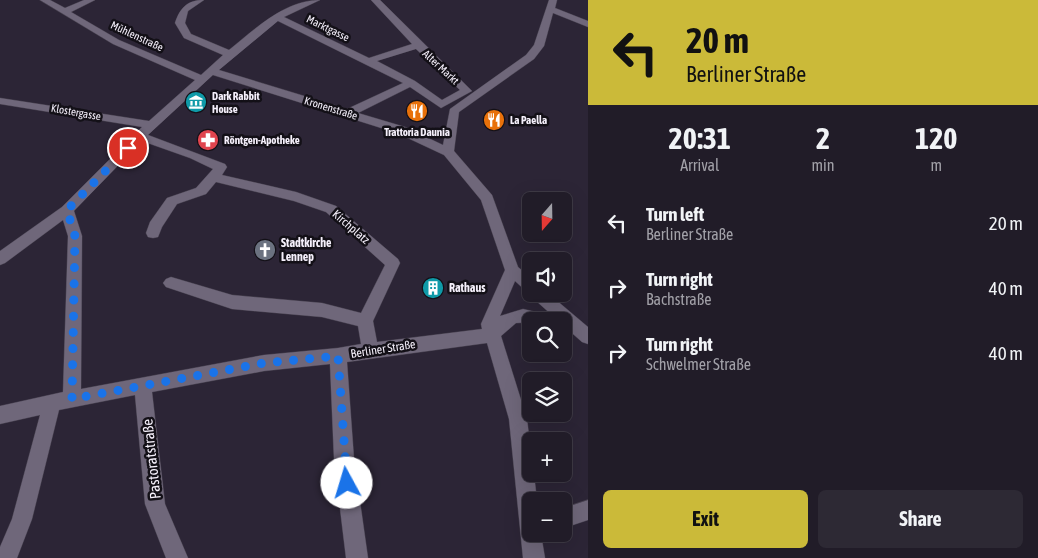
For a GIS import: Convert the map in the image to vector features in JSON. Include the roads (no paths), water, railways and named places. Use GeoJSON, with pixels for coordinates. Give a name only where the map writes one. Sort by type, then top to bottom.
{"type":"FeatureCollection","features":[{"type":"Feature","properties":{"kind":"street","name":"Mühlenstraße"},"geometry":{"type":"LineString","coordinates":[[44,0],[116,42],[207,75]]}},
{"type":"Feature","properties":{"kind":"street"},"geometry":{"type":"LineString","coordinates":[[64,12],[91,0]]}},
{"type":"Feature","properties":{"kind":"street"},"geometry":{"type":"LineString","coordinates":[[200,0],[184,10],[180,23],[187,36],[230,54]]}},
{"type":"Feature","properties":{"kind":"street"},"geometry":{"type":"LineString","coordinates":[[0,259],[67,210],[151,125],[230,54],[277,17],[316,0]]}},
{"type":"Feature","properties":{"kind":"street"},"geometry":{"type":"LineString","coordinates":[[375,0],[418,45]]}},
{"type":"Feature","properties":{"kind":"street"},"geometry":{"type":"LineString","coordinates":[[458,105],[530,57],[539,46],[552,4],[588,24]]}},
{"type":"Feature","properties":{"kind":"street","name":"Marktgasse"},"geometry":{"type":"LineString","coordinates":[[277,17],[368,61]]}},
{"type":"Feature","properties":{"kind":"street","name":"Alter Markt"},"geometry":{"type":"LineString","coordinates":[[368,61],[418,45],[467,91],[458,105],[448,152]]}},
{"type":"Feature","properties":{"kind":"street","name":"Alter Markt"},"geometry":{"type":"LineString","coordinates":[[368,61],[411,83],[441,105],[458,105]]}},
{"type":"Feature","properties":{"kind":"street","name":"Kronenstraße"},"geometry":{"type":"LineString","coordinates":[[207,75],[348,113],[401,130],[448,152]]}},
{"type":"Feature","properties":{"kind":"street"},"geometry":{"type":"LineString","coordinates":[[348,113],[411,83]]}},
{"type":"Feature","properties":{"kind":"street","name":"Klostergasse"},"geometry":{"type":"LineString","coordinates":[[0,101],[151,125]]}},
{"type":"Feature","properties":{"kind":"street"},"geometry":{"type":"LineString","coordinates":[[140,136],[221,167],[201,191],[172,201],[155,226],[154,233]]}},
{"type":"Feature","properties":{"kind":"street"},"geometry":{"type":"LineString","coordinates":[[448,152],[487,198],[512,270],[522,279]]}},
{"type":"Feature","properties":{"kind":"street","name":"Kirchplatz"},"geometry":{"type":"LineString","coordinates":[[213,177],[296,197],[331,209],[393,263],[365,321]]}},
{"type":"Feature","properties":{"kind":"street"},"geometry":{"type":"LineString","coordinates":[[67,210],[75,236],[72,399]]}},
{"type":"Feature","properties":{"kind":"street"},"geometry":{"type":"LineString","coordinates":[[512,270],[489,324],[518,419],[527,492]]}},
{"type":"Feature","properties":{"kind":"street"},"geometry":{"type":"LineString","coordinates":[[171,283],[232,302],[322,310],[365,321],[370,350]]}},
{"type":"Feature","properties":{"kind":"street"},"geometry":{"type":"LineString","coordinates":[[548,302],[588,338]]}},
{"type":"Feature","properties":{"kind":"street"},"geometry":{"type":"LineString","coordinates":[[491,335],[504,321],[515,315],[522,316]]}},
{"type":"Feature","properties":{"kind":"street"},"geometry":{"type":"LineString","coordinates":[[572,331],[588,338]]}},
{"type":"Feature","properties":{"kind":"street","name":"Berliner Straße"},"geometry":{"type":"LineString","coordinates":[[0,415],[72,399],[264,363],[338,356],[370,350],[491,335]]}},
{"type":"Feature","properties":{"kind":"street"},"geometry":{"type":"LineString","coordinates":[[338,356],[344,459],[357,558]]}},
{"type":"Feature","properties":{"kind":"street","name":"Pastoratstraße"},"geometry":{"type":"LineString","coordinates":[[143,386],[155,504],[177,558]]}},
{"type":"Feature","properties":{"kind":"street"},"geometry":{"type":"LineString","coordinates":[[6,558],[22,519],[52,404]]}},
{"type":"Feature","properties":{"kind":"street"},"geometry":{"type":"LineString","coordinates":[[572,515],[588,510]]}},
{"type":"Feature","properties":{"kind":"street"},"geometry":{"type":"LineString","coordinates":[[533,542],[534,558]]}},
{"type":"Feature","properties":{"kind":"place","name":"Dark Rabbit House"},"geometry":{"type":"Point","coordinates":[196,102]}},
{"type":"Feature","properties":{"kind":"place","name":"Trattoria Daunia"},"geometry":{"type":"Point","coordinates":[417,111]}},
{"type":"Feature","properties":{"kind":"place","name":"La Paella"},"geometry":{"type":"Point","coordinates":[494,120]}},
{"type":"Feature","properties":{"kind":"place","name":"Röntgen-Apotheke"},"geometry":{"type":"Point","coordinates":[208,140]}},
{"type":"Feature","properties":{"kind":"place","name":"Stadtkirche Lennep"},"geometry":{"type":"Point","coordinates":[265,250]}},
{"type":"Feature","properties":{"kind":"place","name":"Rathaus"},"geometry":{"type":"Point","coordinates":[433,288]}}]}
